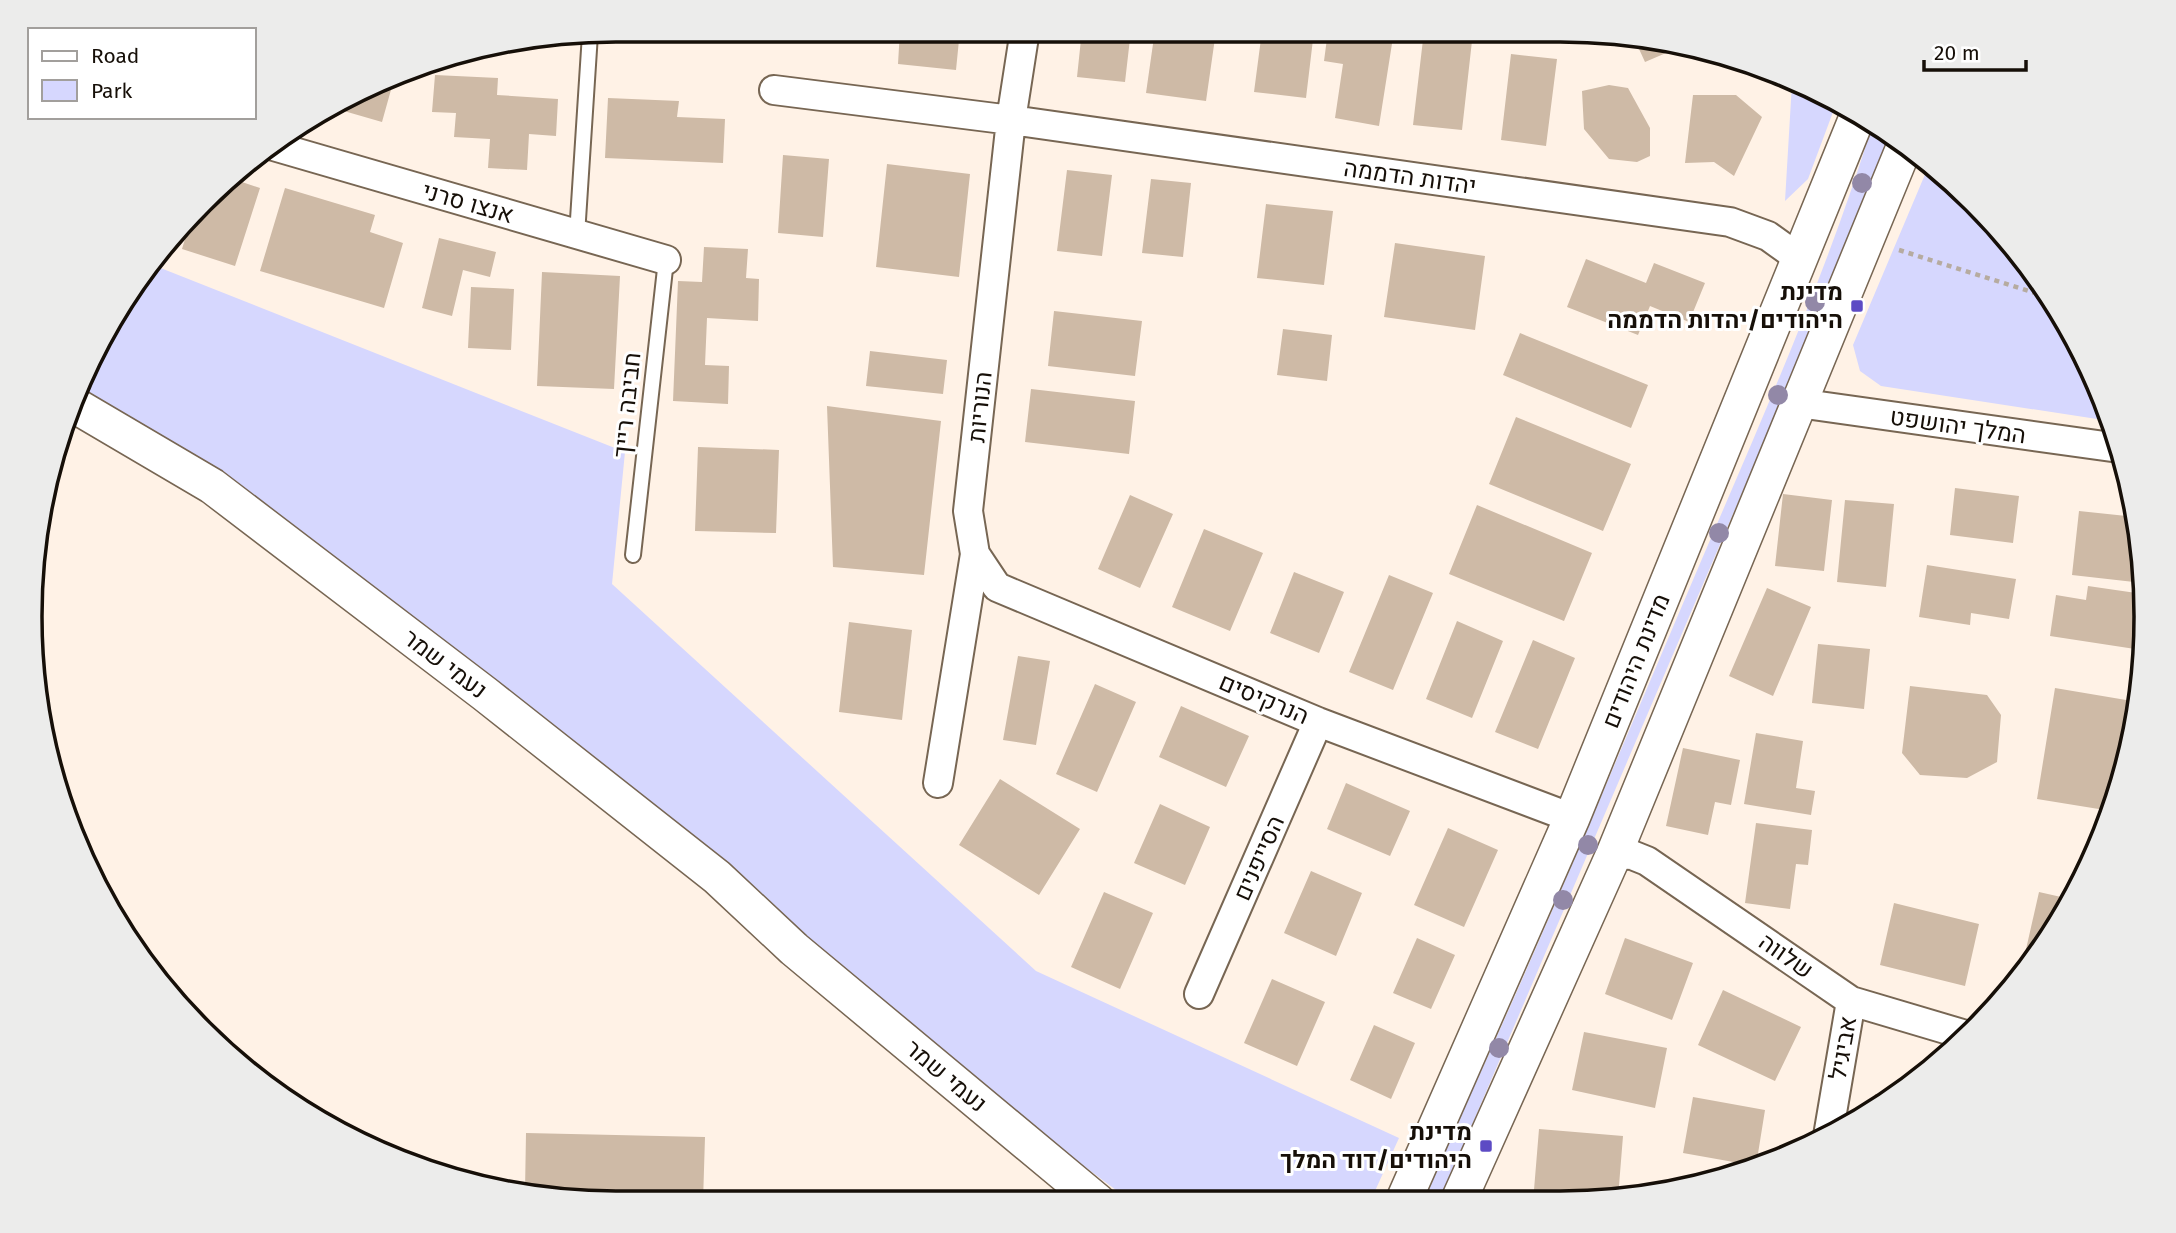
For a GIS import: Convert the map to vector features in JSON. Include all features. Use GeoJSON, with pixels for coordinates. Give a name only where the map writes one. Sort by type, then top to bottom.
{"type":"FeatureCollection","features":[{"type":"Feature","properties":{"kind":"street","name":"הנוריות"},"geometry":{"type":"LineString","coordinates":[[938,783],[975,554],[968,511],[1011,120],[1023,42]]}},
{"type":"Feature","properties":{"kind":"street","name":"יהדות הדממה"},"geometry":{"type":"LineString","coordinates":[[774,90],[1011,120],[1730,222],[1768,236],[1800,259]]}},
{"type":"Feature","properties":{"kind":"street","name":"מדינת היהודים"},"geometry":{"type":"LineString","coordinates":[[1408,1191],[1572,818],[1855,124]]}},
{"type":"Feature","properties":{"kind":"street","name":"אנצו סרני"},"geometry":{"type":"LineString","coordinates":[[283,149],[666,260]]}},
{"type":"Feature","properties":{"kind":"street"},"geometry":{"type":"LineString","coordinates":[[1463,1191],[1614,855],[1901,155]]}},
{"type":"Feature","properties":{"kind":"street","name":"המלך יהושפט"},"geometry":{"type":"LineString","coordinates":[[1798,403],[2108,446]]}},
{"type":"Feature","properties":{"kind":"street","name":"נעמי שמר"},"geometry":{"type":"LineString","coordinates":[[81,409],[212,486],[717,877],[794,949],[1085,1191]]}},
{"type":"Feature","properties":{"kind":"street","name":"נעמי שמר"},"geometry":{"type":"LineString","coordinates":[[74,427],[206,503],[704,885],[794,949]]}},
{"type":"Feature","properties":{"kind":"street","name":"הנרקיסים"},"geometry":{"type":"LineString","coordinates":[[975,554],[997,587],[1318,722],[1572,818]]}},
{"type":"Feature","properties":{"kind":"street","name":"הסייפנים"},"geometry":{"type":"LineString","coordinates":[[1199,994],[1318,722]]}},
{"type":"Feature","properties":{"kind":"street","name":"שלווה"},"geometry":{"type":"LineString","coordinates":[[1614,855],[1632,855],[1647,861],[1851,1001],[1956,1032]]}},
{"type":"Feature","properties":{"kind":"street","name":"אביגיל"},"geometry":{"type":"LineString","coordinates":[[1830,1123],[1851,1001]]}},
{"type":"Feature","properties":{"kind":"lane"},"geometry":{"type":"LineString","coordinates":[[577,235],[589,43]]}},
{"type":"Feature","properties":{"kind":"lane","name":"חביבה רייך"},"geometry":{"type":"LineString","coordinates":[[633,555],[666,260]]}},
{"type":"Feature","properties":{"kind":"path"},"geometry":{"type":"LineString","coordinates":[[1867,241],[2034,293]]}},
{"type":"Feature","properties":{"kind":"green space"},"geometry":{"type":"Polygon","coordinates":[[[1792,91],[1833,111],[1808,179],[1785,201],[1792,91]]]}},
{"type":"Feature","properties":{"kind":"green space"},"geometry":{"type":"Polygon","coordinates":[[[1870,133],[1887,145],[1783,397],[1444,1191],[1425,1191],[1551,912],[1781,374],[1870,133]]]}},
{"type":"Feature","properties":{"kind":"green space"},"geometry":{"type":"Polygon","coordinates":[[[1925,174],[1966,210],[2037,297],[2075,362],[2099,419],[1881,386],[1860,371],[1853,345],[1925,174]]]}},
{"type":"Feature","properties":{"kind":"green space"},"geometry":{"type":"Polygon","coordinates":[[[160,268],[625,452],[612,584],[1036,971],[1399,1138],[1375,1191],[1117,1191],[794,949],[85,400],[119,329],[160,268]]]}},
{"type":"Feature","properties":{"kind":"building"},"geometry":{"type":"Polygon","coordinates":[[[899,42],[959,42],[956,70],[898,64],[899,42]]]}},
{"type":"Feature","properties":{"kind":"building"},"geometry":{"type":"Polygon","coordinates":[[[1081,42],[1130,42],[1125,82],[1077,77],[1081,42]]]}},
{"type":"Feature","properties":{"kind":"building"},"geometry":{"type":"Polygon","coordinates":[[[1153,42],[1214,42],[1206,101],[1146,93],[1153,42]]]}},
{"type":"Feature","properties":{"kind":"building"},"geometry":{"type":"Polygon","coordinates":[[[1261,42],[1313,42],[1306,98],[1254,92],[1261,42]]]}},
{"type":"Feature","properties":{"kind":"building"},"geometry":{"type":"Polygon","coordinates":[[[1327,42],[1392,42],[1379,126],[1335,118],[1343,64],[1324,61],[1327,42]]]}},
{"type":"Feature","properties":{"kind":"building"},"geometry":{"type":"Polygon","coordinates":[[[1423,42],[1472,42],[1462,130],[1413,125],[1423,42]]]}},
{"type":"Feature","properties":{"kind":"building"},"geometry":{"type":"Polygon","coordinates":[[[1638,48],[1668,52],[1645,62],[1638,48]]]}},
{"type":"Feature","properties":{"kind":"building"},"geometry":{"type":"Polygon","coordinates":[[[1511,54],[1557,59],[1546,146],[1501,140],[1511,54]]]}},
{"type":"Feature","properties":{"kind":"building"},"geometry":{"type":"Polygon","coordinates":[[[435,75],[498,78],[497,95],[558,99],[556,136],[529,134],[527,170],[488,168],[490,139],[454,137],[456,113],[432,112],[435,75]]]}},
{"type":"Feature","properties":{"kind":"building"},"geometry":{"type":"Polygon","coordinates":[[[1609,85],[1628,88],[1650,128],[1650,156],[1637,162],[1609,159],[1584,129],[1582,91],[1609,85]]]}},
{"type":"Feature","properties":{"kind":"building"},"geometry":{"type":"Polygon","coordinates":[[[391,88],[382,122],[344,111],[391,88]]]}},
{"type":"Feature","properties":{"kind":"building"},"geometry":{"type":"Polygon","coordinates":[[[1693,95],[1736,95],[1762,117],[1734,176],[1714,162],[1685,163],[1693,95]]]}},
{"type":"Feature","properties":{"kind":"building"},"geometry":{"type":"Polygon","coordinates":[[[608,98],[679,101],[677,117],[725,119],[723,163],[605,158],[608,98]]]}},
{"type":"Feature","properties":{"kind":"building"},"geometry":{"type":"Polygon","coordinates":[[[783,155],[829,159],[823,237],[778,233],[783,155]]]}},
{"type":"Feature","properties":{"kind":"building"},"geometry":{"type":"Polygon","coordinates":[[[887,164],[970,174],[959,277],[876,267],[887,164]]]}},
{"type":"Feature","properties":{"kind":"building"},"geometry":{"type":"Polygon","coordinates":[[[1067,170],[1112,175],[1102,256],[1057,251],[1067,170]]]}},
{"type":"Feature","properties":{"kind":"building"},"geometry":{"type":"Polygon","coordinates":[[[1151,179],[1191,183],[1183,257],[1142,253],[1151,179]]]}},
{"type":"Feature","properties":{"kind":"building"},"geometry":{"type":"Polygon","coordinates":[[[242,182],[260,188],[235,266],[182,249],[186,237],[210,210],[242,182]]]}},
{"type":"Feature","properties":{"kind":"building"},"geometry":{"type":"Polygon","coordinates":[[[285,188],[375,215],[370,232],[403,243],[384,308],[260,271],[285,188]]]}},
{"type":"Feature","properties":{"kind":"building"},"geometry":{"type":"Polygon","coordinates":[[[1266,204],[1333,211],[1324,285],[1257,278],[1266,204]]]}},
{"type":"Feature","properties":{"kind":"building"},"geometry":{"type":"Polygon","coordinates":[[[439,238],[496,252],[490,277],[463,270],[452,316],[422,308],[439,238]]]}},
{"type":"Feature","properties":{"kind":"building"},"geometry":{"type":"Polygon","coordinates":[[[1395,243],[1485,256],[1475,330],[1384,317],[1395,243]]]}},
{"type":"Feature","properties":{"kind":"building"},"geometry":{"type":"Polygon","coordinates":[[[704,247],[748,249],[746,278],[759,279],[758,321],[707,318],[705,365],[729,366],[728,404],[673,401],[678,281],[702,282],[704,247]]]}},
{"type":"Feature","properties":{"kind":"building"},"geometry":{"type":"Polygon","coordinates":[[[1586,259],[1646,283],[1654,263],[1705,283],[1689,322],[1650,306],[1638,335],[1567,307],[1586,259]]]}},
{"type":"Feature","properties":{"kind":"building"},"geometry":{"type":"Polygon","coordinates":[[[542,272],[620,276],[614,389],[537,386],[542,272]]]}},
{"type":"Feature","properties":{"kind":"building"},"geometry":{"type":"Polygon","coordinates":[[[471,287],[514,289],[511,350],[468,348],[471,287]]]}},
{"type":"Feature","properties":{"kind":"building"},"geometry":{"type":"Polygon","coordinates":[[[1054,311],[1142,321],[1135,376],[1048,366],[1054,311]]]}},
{"type":"Feature","properties":{"kind":"building"},"geometry":{"type":"Polygon","coordinates":[[[1283,329],[1332,335],[1327,381],[1277,375],[1283,329]]]}},
{"type":"Feature","properties":{"kind":"building"},"geometry":{"type":"Polygon","coordinates":[[[1520,333],[1648,385],[1631,428],[1503,375],[1520,333]]]}},
{"type":"Feature","properties":{"kind":"building"},"geometry":{"type":"Polygon","coordinates":[[[870,351],[947,360],[943,394],[866,386],[870,351]]]}},
{"type":"Feature","properties":{"kind":"building"},"geometry":{"type":"Polygon","coordinates":[[[1031,389],[1135,401],[1129,454],[1025,442],[1031,389]]]}},
{"type":"Feature","properties":{"kind":"building"},"geometry":{"type":"Polygon","coordinates":[[[827,406],[941,421],[924,575],[833,567],[827,406]]]}},
{"type":"Feature","properties":{"kind":"building"},"geometry":{"type":"Polygon","coordinates":[[[1516,417],[1631,464],[1603,531],[1489,484],[1516,417]]]}},
{"type":"Feature","properties":{"kind":"building"},"geometry":{"type":"Polygon","coordinates":[[[698,447],[779,450],[776,533],[695,531],[698,447]]]}},
{"type":"Feature","properties":{"kind":"building"},"geometry":{"type":"Polygon","coordinates":[[[1955,488],[2019,496],[2013,543],[1950,535],[1955,488]]]}},
{"type":"Feature","properties":{"kind":"building"},"geometry":{"type":"Polygon","coordinates":[[[1783,494],[1832,500],[1824,571],[1775,566],[1783,494]]]}},
{"type":"Feature","properties":{"kind":"building"},"geometry":{"type":"Polygon","coordinates":[[[1130,495],[1173,514],[1140,588],[1098,569],[1130,495]]]}},
{"type":"Feature","properties":{"kind":"building"},"geometry":{"type":"Polygon","coordinates":[[[1845,500],[1894,504],[1886,587],[1837,582],[1845,500]]]}},
{"type":"Feature","properties":{"kind":"building"},"geometry":{"type":"Polygon","coordinates":[[[1477,505],[1592,553],[1564,621],[1449,574],[1477,505]]]}},
{"type":"Feature","properties":{"kind":"building"},"geometry":{"type":"Polygon","coordinates":[[[2079,511],[2125,516],[2133,582],[2072,575],[2079,511]]]}},
{"type":"Feature","properties":{"kind":"building"},"geometry":{"type":"Polygon","coordinates":[[[1204,529],[1263,553],[1230,631],[1172,607],[1204,529]]]}},
{"type":"Feature","properties":{"kind":"building"},"geometry":{"type":"Polygon","coordinates":[[[1927,565],[2016,579],[2009,619],[1971,613],[1970,625],[1919,617],[1927,565]]]}},
{"type":"Feature","properties":{"kind":"building"},"geometry":{"type":"Polygon","coordinates":[[[1294,572],[1344,592],[1319,653],[1270,633],[1294,572]]]}},
{"type":"Feature","properties":{"kind":"building"},"geometry":{"type":"Polygon","coordinates":[[[1389,575],[1433,593],[1393,690],[1349,672],[1389,575]]]}},
{"type":"Feature","properties":{"kind":"building"},"geometry":{"type":"Polygon","coordinates":[[[2088,586],[2133,593],[2133,649],[2050,636],[2056,595],[2086,600],[2088,586]]]}},
{"type":"Feature","properties":{"kind":"building"},"geometry":{"type":"Polygon","coordinates":[[[1767,588],[1811,607],[1773,696],[1729,676],[1767,588]]]}},
{"type":"Feature","properties":{"kind":"building"},"geometry":{"type":"Polygon","coordinates":[[[1457,621],[1503,641],[1472,718],[1426,699],[1457,621]]]}},
{"type":"Feature","properties":{"kind":"building"},"geometry":{"type":"Polygon","coordinates":[[[849,622],[912,630],[902,720],[839,712],[849,622]]]}},
{"type":"Feature","properties":{"kind":"building"},"geometry":{"type":"Polygon","coordinates":[[[1533,640],[1575,658],[1538,749],[1495,732],[1533,640]]]}},
{"type":"Feature","properties":{"kind":"building"},"geometry":{"type":"Polygon","coordinates":[[[1818,644],[1870,649],[1864,709],[1812,703],[1818,644]]]}},
{"type":"Feature","properties":{"kind":"building"},"geometry":{"type":"Polygon","coordinates":[[[1018,656],[1050,661],[1036,745],[1003,740],[1018,656]]]}},
{"type":"Feature","properties":{"kind":"building"},"geometry":{"type":"Polygon","coordinates":[[[1095,684],[1136,702],[1097,792],[1056,774],[1095,684]]]}},
{"type":"Feature","properties":{"kind":"building"},"geometry":{"type":"Polygon","coordinates":[[[1910,686],[1987,695],[2001,715],[1997,762],[1967,778],[1920,775],[1902,753],[1910,686]]]}},
{"type":"Feature","properties":{"kind":"building"},"geometry":{"type":"Polygon","coordinates":[[[2055,688],[2128,700],[2123,729],[2101,809],[2037,799],[2055,688]]]}},
{"type":"Feature","properties":{"kind":"building"},"geometry":{"type":"Polygon","coordinates":[[[1181,706],[1249,736],[1226,787],[1159,757],[1181,706]]]}},
{"type":"Feature","properties":{"kind":"building"},"geometry":{"type":"Polygon","coordinates":[[[1756,733],[1803,741],[1796,788],[1815,791],[1811,815],[1744,804],[1756,733]]]}},
{"type":"Feature","properties":{"kind":"building"},"geometry":{"type":"Polygon","coordinates":[[[1683,748],[1740,760],[1731,805],[1715,802],[1708,835],[1666,826],[1683,748]]]}},
{"type":"Feature","properties":{"kind":"building"},"geometry":{"type":"Polygon","coordinates":[[[1000,779],[1080,829],[1039,895],[959,845],[1000,779]]]}},
{"type":"Feature","properties":{"kind":"building"},"geometry":{"type":"Polygon","coordinates":[[[1346,783],[1410,811],[1390,856],[1327,829],[1346,783]]]}},
{"type":"Feature","properties":{"kind":"building"},"geometry":{"type":"Polygon","coordinates":[[[1160,804],[1210,827],[1185,885],[1134,863],[1160,804]]]}},
{"type":"Feature","properties":{"kind":"building"},"geometry":{"type":"Polygon","coordinates":[[[1756,823],[1812,830],[1808,865],[1796,864],[1790,909],[1745,903],[1756,823]]]}},
{"type":"Feature","properties":{"kind":"building"},"geometry":{"type":"Polygon","coordinates":[[[1448,828],[1498,850],[1464,927],[1414,905],[1448,828]]]}},
{"type":"Feature","properties":{"kind":"building"},"geometry":{"type":"Polygon","coordinates":[[[1311,871],[1362,893],[1336,956],[1284,933],[1311,871]]]}},
{"type":"Feature","properties":{"kind":"building"},"geometry":{"type":"Polygon","coordinates":[[[1104,892],[1153,913],[1120,989],[1071,967],[1104,892]]]}},
{"type":"Feature","properties":{"kind":"building"},"geometry":{"type":"Polygon","coordinates":[[[2039,892],[2061,897],[2037,936],[2025,952],[2039,892]]]}},
{"type":"Feature","properties":{"kind":"building"},"geometry":{"type":"Polygon","coordinates":[[[1894,903],[1979,924],[1965,986],[1880,965],[1894,903]]]}},
{"type":"Feature","properties":{"kind":"building"},"geometry":{"type":"Polygon","coordinates":[[[1417,938],[1455,955],[1431,1009],[1393,993],[1417,938]]]}},
{"type":"Feature","properties":{"kind":"building"},"geometry":{"type":"Polygon","coordinates":[[[1625,938],[1693,963],[1672,1020],[1605,994],[1625,938]]]}},
{"type":"Feature","properties":{"kind":"building"},"geometry":{"type":"Polygon","coordinates":[[[1272,979],[1325,1002],[1297,1066],[1244,1043],[1272,979]]]}},
{"type":"Feature","properties":{"kind":"building"},"geometry":{"type":"Polygon","coordinates":[[[1723,990],[1801,1027],[1775,1081],[1698,1045],[1723,990]]]}},
{"type":"Feature","properties":{"kind":"building"},"geometry":{"type":"Polygon","coordinates":[[[1374,1025],[1415,1043],[1391,1099],[1350,1080],[1374,1025]]]}},
{"type":"Feature","properties":{"kind":"building"},"geometry":{"type":"Polygon","coordinates":[[[1584,1032],[1667,1048],[1655,1108],[1572,1090],[1584,1032]]]}},
{"type":"Feature","properties":{"kind":"building"},"geometry":{"type":"Polygon","coordinates":[[[1693,1097],[1765,1110],[1758,1156],[1738,1163],[1683,1153],[1693,1097]]]}},
{"type":"Feature","properties":{"kind":"building"},"geometry":{"type":"Polygon","coordinates":[[[1539,1129],[1623,1136],[1619,1188],[1534,1191],[1539,1129]]]}},
{"type":"Feature","properties":{"kind":"building"},"geometry":{"type":"Polygon","coordinates":[[[526,1133],[705,1137],[703,1191],[579,1190],[525,1183],[526,1133]]]}},
{"type":"Feature","properties":{"kind":"place","name":"מדינת היהודים/יהדות הדממה"},"geometry":{"type":"Point","coordinates":[1857,306]}},
{"type":"Feature","properties":{"kind":"place","name":"מדינת היהודים/דוד המלך"},"geometry":{"type":"Point","coordinates":[1486,1146]}}]}
